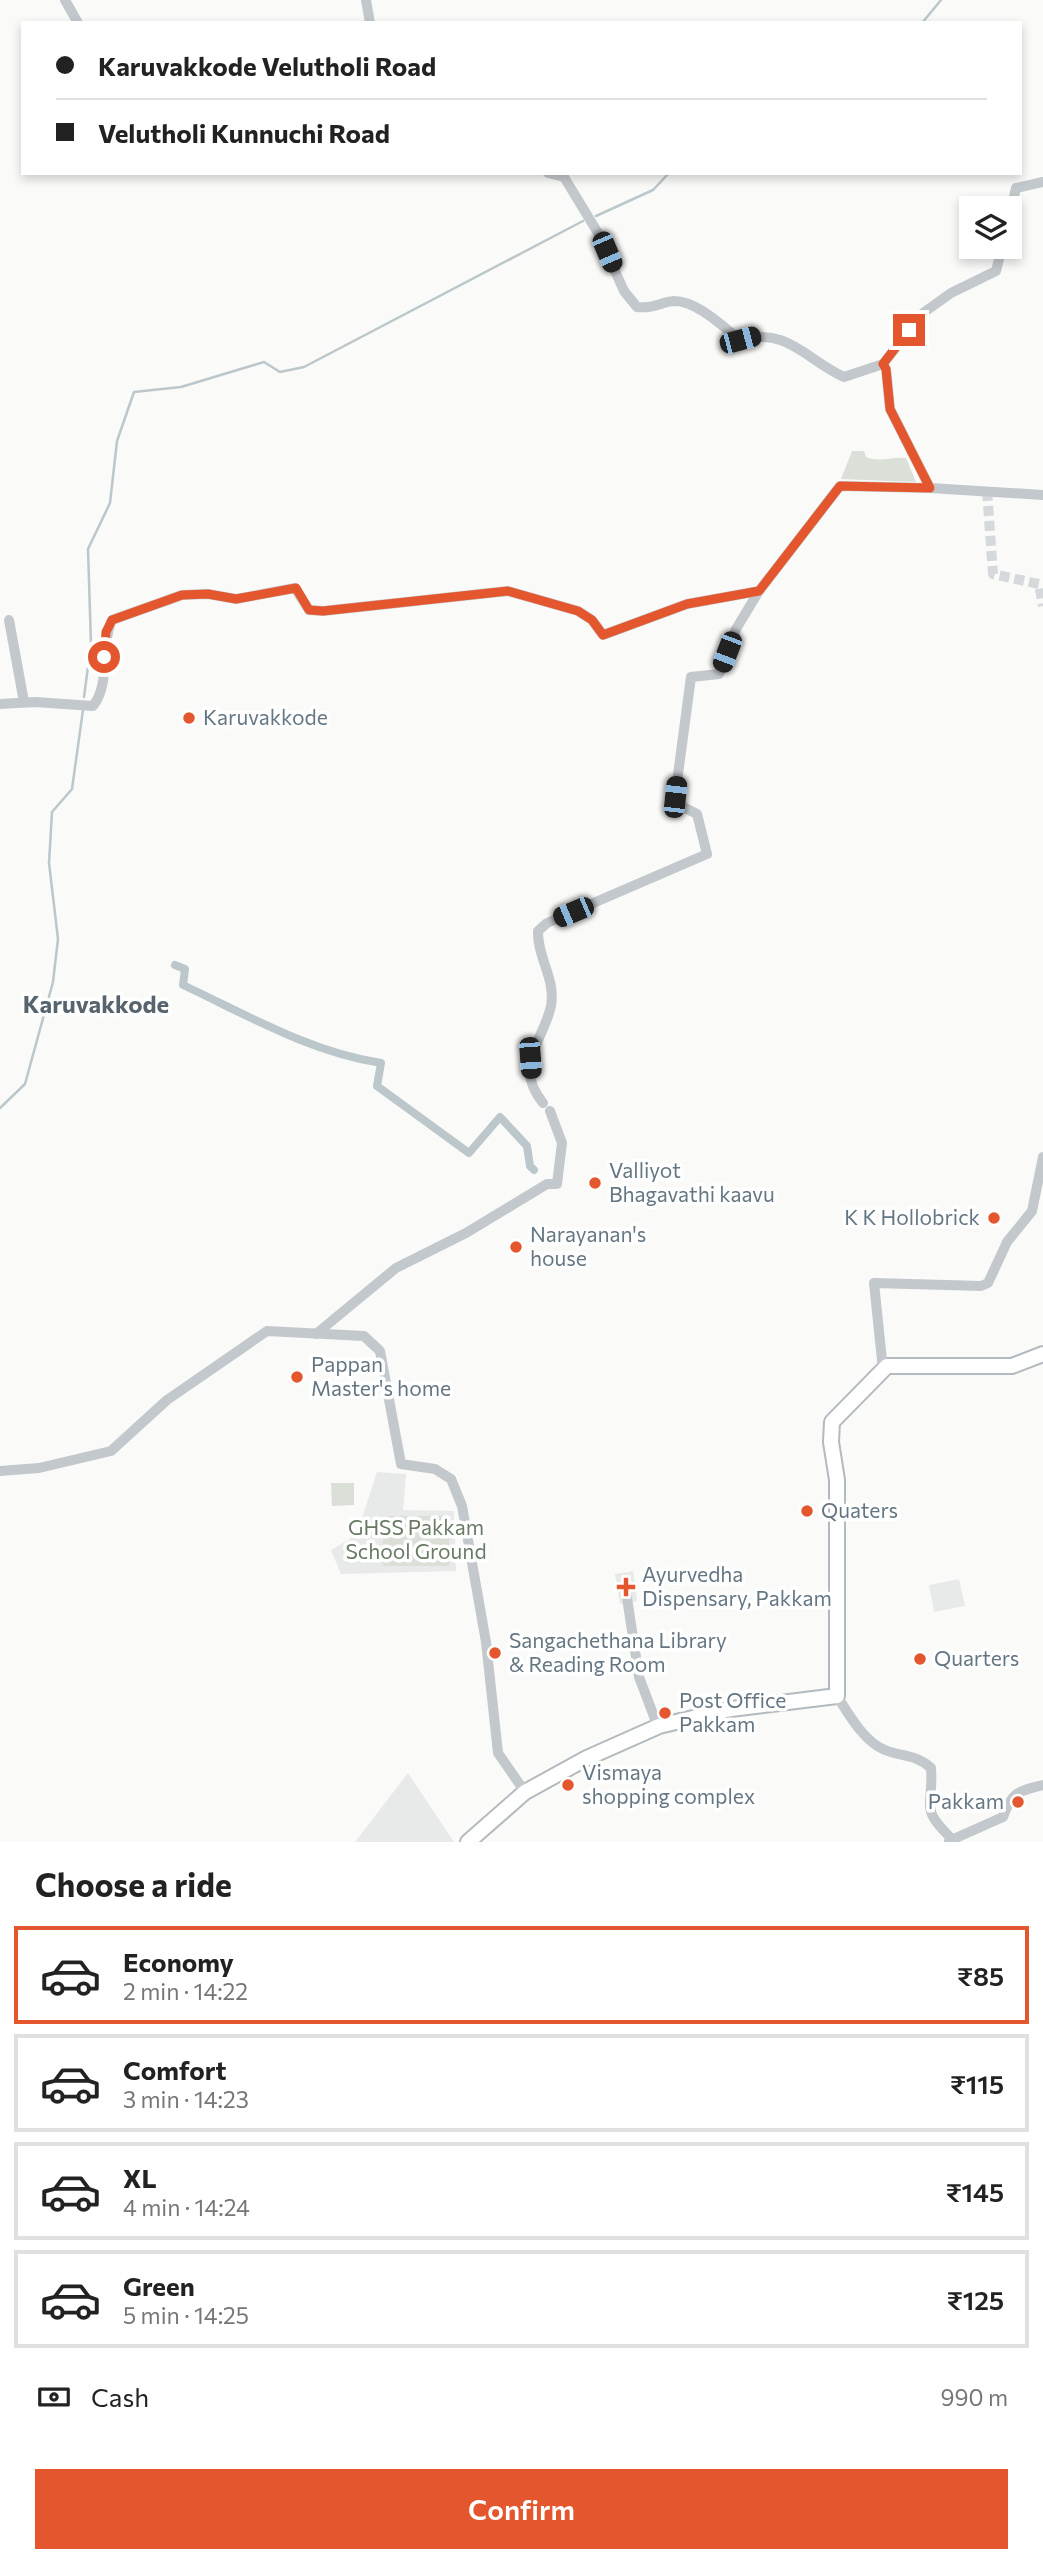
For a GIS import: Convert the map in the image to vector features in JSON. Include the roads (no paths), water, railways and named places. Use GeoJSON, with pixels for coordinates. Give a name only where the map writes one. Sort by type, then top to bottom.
{"type":"FeatureCollection","features":[{"type":"Feature","properties":{"kind":"main road"},"geometry":{"type":"LineString","coordinates":[[468,1842],[525,1792],[587,1758],[658,1727],[731,1709],[837,1696],[837,1480],[831,1442],[832,1422],[883,1370],[907,1365],[1012,1366],[1043,1354]]}},
{"type":"Feature","properties":{"kind":"street"},"geometry":{"type":"LineString","coordinates":[[65,0],[77,21]]}},
{"type":"Feature","properties":{"kind":"street"},"geometry":{"type":"LineString","coordinates":[[366,0],[370,21]]}},
{"type":"Feature","properties":{"kind":"street"},"geometry":{"type":"LineString","coordinates":[[556,175],[564,177],[598,233],[624,291],[637,307],[652,309],[673,301],[692,305],[740,340],[770,336],[790,343],[845,377],[883,364],[923,313],[951,293],[996,271],[999,259]]}},
{"type":"Feature","properties":{"kind":"street"},"geometry":{"type":"LineString","coordinates":[[1014,196],[1016,188],[1043,182]]}},
{"type":"Feature","properties":{"kind":"street"},"geometry":{"type":"LineString","coordinates":[[883,364],[886,369],[890,409],[930,488]]}},
{"type":"Feature","properties":{"kind":"street"},"geometry":{"type":"LineString","coordinates":[[316,1334],[396,1268],[466,1233],[547,1184],[557,1184],[562,1143],[547,1107],[531,1082],[530,1058],[551,1005],[551,977],[538,944],[538,931],[547,923],[707,853],[697,814],[685,808],[675,797],[691,677],[719,674],[736,629],[759,591],[840,486],[1043,495]]}},
{"type":"Feature","properties":{"kind":"street"},"geometry":{"type":"LineString","coordinates":[[0,704],[24,702],[93,706],[100,697],[106,632],[112,620],[182,595],[208,594],[236,599],[296,588],[309,610],[323,611],[508,591],[578,611],[592,620],[603,635],[687,604],[759,591]]}},
{"type":"Feature","properties":{"kind":"street"},"geometry":{"type":"LineString","coordinates":[[9,620],[24,702]]}},
{"type":"Feature","properties":{"kind":"street"},"geometry":{"type":"LineString","coordinates":[[883,1370],[874,1283],[981,1286],[988,1283],[1007,1242],[1032,1211],[1043,1157]]}},
{"type":"Feature","properties":{"kind":"street"},"geometry":{"type":"LineString","coordinates":[[0,1471],[39,1468],[111,1451],[167,1399],[267,1331],[364,1336],[371,1340],[380,1352],[401,1465],[435,1469],[452,1479],[462,1506],[485,1642],[498,1754],[525,1792]]}},
{"type":"Feature","properties":{"kind":"street"},"geometry":{"type":"LineString","coordinates":[[627,1598],[639,1677],[658,1727]]}},
{"type":"Feature","properties":{"kind":"street"},"geometry":{"type":"LineString","coordinates":[[837,1696],[857,1725],[883,1750],[920,1758],[931,1768],[927,1806],[934,1821],[951,1841],[1003,1817],[1009,1799],[1020,1791],[1043,1785]]}},
{"type":"Feature","properties":{"kind":"waterway"},"geometry":{"type":"LineString","coordinates":[[924,21],[941,0]]}},
{"type":"Feature","properties":{"kind":"waterway"},"geometry":{"type":"LineString","coordinates":[[596,216],[653,190],[667,175]]}},
{"type":"Feature","properties":{"kind":"waterway"},"geometry":{"type":"LineString","coordinates":[[84,697],[91,644],[88,549],[110,503],[117,441],[134,392],[181,387],[264,362],[280,372],[304,367],[583,221]]}},
{"type":"Feature","properties":{"kind":"waterway"},"geometry":{"type":"LineString","coordinates":[[0,1108],[25,1084],[53,982],[58,939],[49,863],[52,812],[72,789],[83,710]]}},
{"type":"Feature","properties":{"kind":"waterway"},"geometry":{"type":"LineString","coordinates":[[175,965],[185,969],[183,985],[255,1020],[329,1050],[381,1063],[377,1086],[469,1153],[500,1117],[527,1146],[530,1166],[534,1170]]}},
{"type":"Feature","properties":{"kind":"tunnel"},"geometry":{"type":"LineString","coordinates":[[987,491],[993,574],[1039,584],[1043,606]]}},
{"type":"Feature","properties":{"kind":"place","name":"Karuvakkode"},"geometry":{"type":"Point","coordinates":[189,718]}},
{"type":"Feature","properties":{"kind":"place","name":"Valliyot Bhagavathi kaavu"},"geometry":{"type":"Point","coordinates":[595,1183]}},
{"type":"Feature","properties":{"kind":"place","name":"K K Hollobrick"},"geometry":{"type":"Point","coordinates":[994,1218]}},
{"type":"Feature","properties":{"kind":"place","name":"Narayanan's house"},"geometry":{"type":"Point","coordinates":[516,1247]}},
{"type":"Feature","properties":{"kind":"place","name":"Pappan Master's home"},"geometry":{"type":"Point","coordinates":[297,1377]}},
{"type":"Feature","properties":{"kind":"place","name":"Quaters"},"geometry":{"type":"Point","coordinates":[807,1511]}},
{"type":"Feature","properties":{"kind":"place","name":"Ayurvedha Dispensary, Pakkam"},"geometry":{"type":"Point","coordinates":[626,1587]}},
{"type":"Feature","properties":{"kind":"place","name":"Sangachethana Library & Reading Room"},"geometry":{"type":"Point","coordinates":[495,1653]}},
{"type":"Feature","properties":{"kind":"place","name":"Quarters"},"geometry":{"type":"Point","coordinates":[920,1659]}},
{"type":"Feature","properties":{"kind":"place","name":"Post Office Pakkam"},"geometry":{"type":"Point","coordinates":[665,1713]}},
{"type":"Feature","properties":{"kind":"place","name":"Vismaya shopping complex"},"geometry":{"type":"Point","coordinates":[568,1785]}},
{"type":"Feature","properties":{"kind":"place","name":"Pakkam"},"geometry":{"type":"Point","coordinates":[1018,1802]}},
{"type":"Feature","properties":{"kind":"district","name":"Karuvakkode"},"geometry":{"type":"Point","coordinates":[96,1005]}},
{"type":"Feature","properties":{"kind":"park label","name":"GHSS Pakkam School Ground"},"geometry":{"type":"Point","coordinates":[416,1540]}}]}
